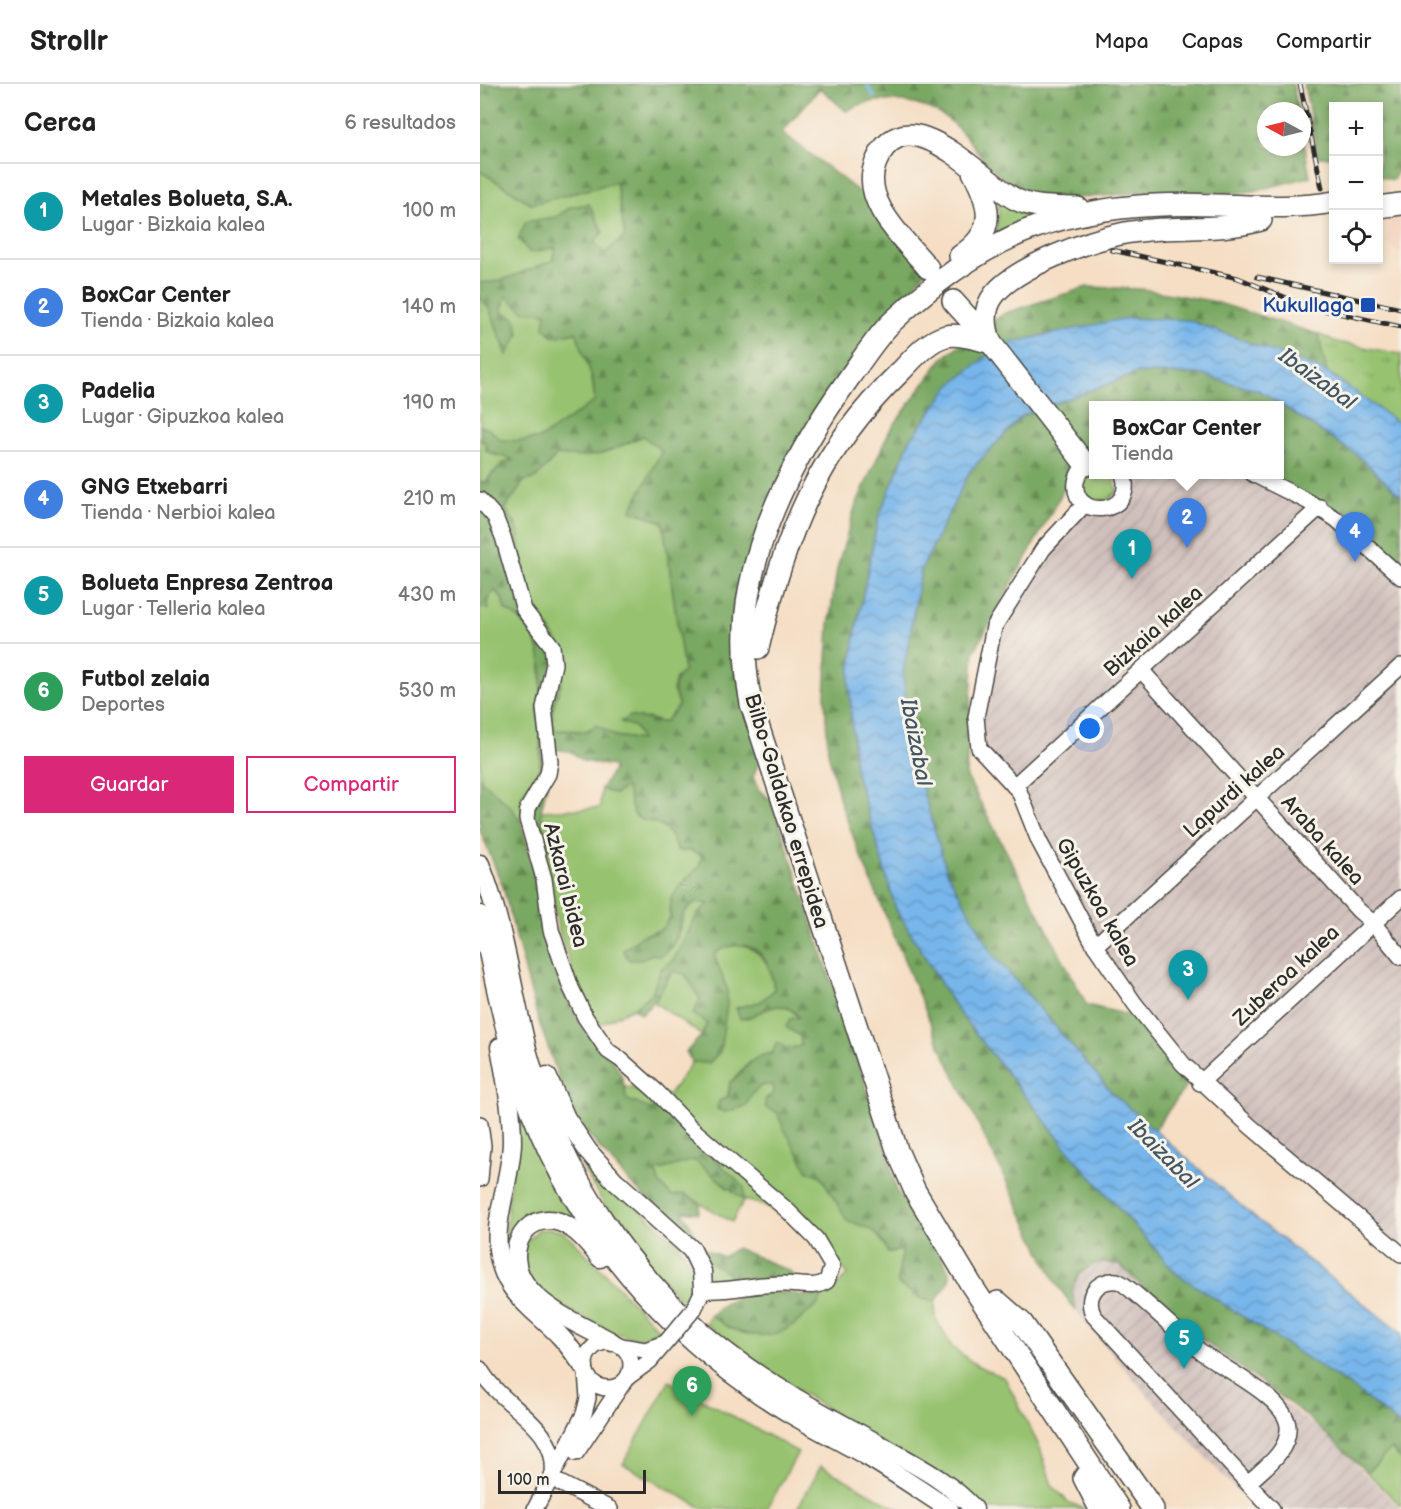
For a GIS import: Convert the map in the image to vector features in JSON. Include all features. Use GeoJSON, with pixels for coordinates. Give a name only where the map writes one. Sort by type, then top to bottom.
{"type":"FeatureCollection","features":[{"type":"Feature","properties":{"kind":"highway"},"geometry":{"type":"LineString","coordinates":[[928,268],[881,209],[874,194],[876,162],[892,142],[906,136],[932,139],[952,150],[971,169],[1006,194],[1031,204],[1105,209]]}},
{"type":"Feature","properties":{"kind":"highway"},"geometry":{"type":"LineString","coordinates":[[892,322],[896,309],[936,272],[967,251],[984,229],[988,205],[971,169]]}},
{"type":"Feature","properties":{"kind":"highway"},"geometry":{"type":"LineString","coordinates":[[1383,194],[1401,191]]}},
{"type":"Feature","properties":{"kind":"highway","name":"Bilbo-Galdakao errepidea"},"geometry":{"type":"LineString","coordinates":[[992,1305],[933,1225],[897,1150],[756,720],[746,678],[745,626],[749,590],[771,520],[817,426],[862,359],[892,322],[975,256],[993,246],[1052,222],[1105,209],[1164,204],[1261,207],[1329,202]]}},
{"type":"Feature","properties":{"kind":"highway"},"geometry":{"type":"LineString","coordinates":[[1383,206],[1401,204]]}},
{"type":"Feature","properties":{"kind":"highway","name":"Bilbo-Galdakao errepidea"},"geometry":{"type":"LineString","coordinates":[[992,1305],[945,1218],[910,1145],[769,716],[760,676],[758,648],[759,612],[766,574],[788,514],[819,449],[844,408],[884,353],[936,300],[999,258],[1040,240],[1091,225],[1164,218],[1261,220],[1329,215]]}},
{"type":"Feature","properties":{"kind":"highway"},"geometry":{"type":"LineString","coordinates":[[991,343],[985,327],[987,309],[993,296],[1006,284],[1065,251],[1124,233],[1170,227],[1238,226],[1261,220]]}},
{"type":"Feature","properties":{"kind":"highway"},"geometry":{"type":"LineString","coordinates":[[953,301],[991,343],[1085,459]]}},
{"type":"Feature","properties":{"kind":"highway"},"geometry":{"type":"LineString","coordinates":[[758,648],[780,560],[823,465],[861,414],[930,343],[947,336],[991,343]]}},
{"type":"Feature","properties":{"kind":"highway"},"geometry":{"type":"LineString","coordinates":[[992,1305],[1068,1434],[1119,1509]]}},
{"type":"Feature","properties":{"kind":"highway"},"geometry":{"type":"LineString","coordinates":[[992,1305],[1000,1344],[1077,1463],[1100,1509]]}},
{"type":"Feature","properties":{"kind":"highway"},"geometry":{"type":"LineString","coordinates":[[992,1305],[1135,1509]]}},
{"type":"Feature","properties":{"kind":"highway"},"geometry":{"type":"LineString","coordinates":[[992,1305],[1022,1323],[1153,1509]]}},
{"type":"Feature","properties":{"kind":"main road"},"geometry":{"type":"LineString","coordinates":[[480,864],[490,893],[528,1054],[542,1097],[564,1148],[586,1190],[609,1225],[644,1270],[688,1318],[723,1350],[780,1388],[936,1478],[974,1509]]}},
{"type":"Feature","properties":{"kind":"main road"},"geometry":{"type":"LineString","coordinates":[[480,915],[523,1091],[550,1158],[597,1237],[641,1292],[694,1343],[749,1387]]}},
{"type":"Feature","properties":{"kind":"main road"},"geometry":{"type":"LineString","coordinates":[[480,930],[510,1108],[512,1144],[499,1218],[497,1245],[504,1273],[517,1295],[561,1336],[585,1370]]}},
{"type":"Feature","properties":{"kind":"main road"},"geometry":{"type":"LineString","coordinates":[[508,968],[524,997],[544,1068],[566,1119],[588,1151],[614,1180],[692,1250],[702,1271],[703,1290]]}},
{"type":"Feature","properties":{"kind":"main road"},"geometry":{"type":"LineString","coordinates":[[617,1344],[555,1309],[530,1290],[514,1261],[520,1236],[528,1228],[539,1222],[556,1221],[572,1228],[631,1296],[691,1353],[950,1509]]}},
{"type":"Feature","properties":{"kind":"street"},"geometry":{"type":"LineString","coordinates":[[1085,459],[1077,477],[1076,486],[1085,504],[1098,509],[1112,507],[1122,496],[1127,479]]}},
{"type":"Feature","properties":{"kind":"street"},"geometry":{"type":"LineString","coordinates":[[1263,479],[1320,507],[1355,533],[1401,577]]}},
{"type":"Feature","properties":{"kind":"street","name":"Azkarai bidea"},"geometry":{"type":"LineString","coordinates":[[480,500],[495,517],[525,610],[552,646],[554,664],[544,708],[550,762],[548,774],[528,808],[527,819],[543,879],[551,930],[571,988],[585,1017],[608,1052],[620,1059],[656,1091],[690,1127],[787,1210],[816,1239],[832,1266],[831,1275],[822,1284],[762,1284],[731,1290]]}},
{"type":"Feature","properties":{"kind":"street","name":"Gipuzkoa kalea"},"geometry":{"type":"LineString","coordinates":[[1085,504],[1043,549],[994,627],[984,666],[975,732],[982,755],[1014,786],[1024,801],[1039,841],[1095,946],[1135,1004],[1200,1083],[1401,1254]]}},
{"type":"Feature","properties":{"kind":"street","name":"Bizkaia kalea"},"geometry":{"type":"LineString","coordinates":[[1014,786],[1320,507]]}},
{"type":"Feature","properties":{"kind":"street","name":"Lapurdi kalea"},"geometry":{"type":"LineString","coordinates":[[1095,946],[1401,666]]}},
{"type":"Feature","properties":{"kind":"street","name":"Araba kalea"},"geometry":{"type":"LineString","coordinates":[[1141,670],[1358,910],[1373,923],[1401,957]]}},
{"type":"Feature","properties":{"kind":"street","name":"Zuberoa kalea"},"geometry":{"type":"LineString","coordinates":[[1200,1083],[1401,898]]}},
{"type":"Feature","properties":{"kind":"street"},"geometry":{"type":"LineString","coordinates":[[480,1124],[483,1146],[480,1179]]}},
{"type":"Feature","properties":{"kind":"street"},"geometry":{"type":"LineString","coordinates":[[1248,1483],[1283,1448],[1288,1425],[1280,1406],[1188,1341],[1124,1283],[1108,1281],[1096,1287],[1090,1299],[1090,1310],[1094,1317],[1272,1509]]}},
{"type":"Feature","properties":{"kind":"street"},"geometry":{"type":"LineString","coordinates":[[585,1370],[595,1385],[602,1388],[616,1387],[650,1361],[694,1309],[703,1290],[731,1290]]}},
{"type":"Feature","properties":{"kind":"street"},"geometry":{"type":"LineString","coordinates":[[694,1309],[731,1290]]}},
{"type":"Feature","properties":{"kind":"street"},"geometry":{"type":"LineString","coordinates":[[546,1509],[588,1398],[585,1370],[588,1353],[598,1344],[617,1344],[645,1350],[667,1341]]}},
{"type":"Feature","properties":{"kind":"street"},"geometry":{"type":"LineString","coordinates":[[536,1509],[626,1380],[629,1357],[617,1344]]}},
{"type":"Feature","properties":{"kind":"street"},"geometry":{"type":"LineString","coordinates":[[480,1369],[488,1383],[502,1398],[544,1435],[553,1455],[556,1480]]}},
{"type":"Feature","properties":{"kind":"street"},"geometry":{"type":"LineString","coordinates":[[544,1435],[559,1437],[577,1431]]}},
{"type":"Feature","properties":{"kind":"street"},"geometry":{"type":"LineString","coordinates":[[556,1480],[610,1509]]}},
{"type":"Feature","properties":{"kind":"shaded area"},"geometry":{"type":"Polygon","coordinates":[[[1392,212],[1401,212],[1401,254],[1386,243],[1392,212]]]}},
{"type":"Feature","properties":{"kind":"shaded area"},"geometry":{"type":"Polygon","coordinates":[[[1134,479],[1261,479],[1307,501],[1401,579],[1401,1254],[1250,1126],[1135,1004],[1030,814],[975,732],[994,627],[1059,531],[1125,482],[1134,479]]]}},
{"type":"Feature","properties":{"kind":"shaded area"},"geometry":{"type":"Polygon","coordinates":[[[1104,1262],[1121,1265],[1187,1328],[1330,1438],[1401,1509],[1254,1509],[1141,1388],[1076,1311],[1072,1290],[1079,1274],[1086,1267],[1104,1262]]]}},
{"type":"Feature","properties":{"kind":"green space"},"geometry":{"type":"Polygon","coordinates":[[[480,84],[1293,84],[1296,102],[1257,102],[1257,156],[1306,156],[1310,177],[1238,193],[1166,191],[1064,198],[1028,192],[997,173],[954,125],[925,107],[887,101],[867,103],[846,111],[820,88],[782,132],[881,209],[928,268],[896,309],[833,400],[749,590],[758,764],[753,777],[759,790],[772,801],[886,1147],[897,1192],[921,1219],[950,1273],[949,1282],[935,1302],[918,1297],[898,1284],[902,1250],[888,1253],[877,1235],[862,1226],[848,1222],[821,1176],[808,1171],[777,1112],[766,1108],[765,1099],[774,1093],[773,1085],[762,1085],[751,1095],[746,1106],[725,1112],[717,1109],[719,1101],[729,1096],[730,1082],[753,1060],[772,1054],[777,1042],[787,1049],[801,1046],[800,1036],[786,1027],[790,1019],[799,1017],[785,1006],[770,1008],[740,1019],[736,1008],[760,1002],[774,990],[769,967],[757,951],[739,945],[716,952],[715,958],[727,989],[727,1005],[720,1052],[709,1063],[692,1062],[686,1052],[702,1035],[707,1023],[693,1014],[700,999],[686,975],[674,971],[655,999],[641,1014],[633,1008],[652,993],[661,969],[674,959],[698,913],[709,904],[696,902],[686,910],[675,941],[660,956],[652,954],[641,960],[629,960],[623,950],[643,935],[661,930],[670,918],[671,899],[681,884],[699,867],[702,855],[692,851],[678,851],[662,826],[636,815],[626,787],[615,794],[601,789],[613,770],[612,766],[583,761],[572,752],[555,749],[541,811],[542,825],[555,856],[534,831],[522,809],[523,794],[538,771],[541,760],[542,746],[538,709],[542,689],[541,662],[536,641],[531,632],[516,616],[505,610],[502,598],[495,590],[488,599],[489,609],[480,607],[480,481],[485,483],[502,464],[513,460],[486,451],[485,442],[480,439],[480,426],[489,429],[501,440],[522,441],[541,438],[595,401],[593,380],[576,332],[554,337],[544,327],[546,313],[524,311],[506,296],[501,311],[515,318],[519,334],[507,355],[489,308],[480,297],[480,283],[500,281],[552,261],[556,247],[530,253],[518,239],[526,222],[556,217],[571,207],[589,204],[603,232],[594,243],[605,253],[625,236],[616,182],[532,204],[480,171],[480,84]],[[643,436],[592,455],[557,455],[536,478],[524,481],[505,509],[517,527],[530,605],[536,618],[549,628],[560,646],[563,669],[561,684],[552,710],[552,723],[555,730],[586,731],[597,725],[615,736],[641,740],[635,727],[621,722],[630,716],[664,723],[679,705],[674,687],[684,671],[663,522],[631,510],[662,451],[643,436]]]}},
{"type":"Feature","properties":{"kind":"green space"},"geometry":{"type":"Polygon","coordinates":[[[1304,84],[1401,84],[1401,164],[1393,180],[1383,177],[1383,102],[1329,102],[1329,157],[1318,157],[1311,120],[1311,102],[1307,102],[1304,84]]]}},
{"type":"Feature","properties":{"kind":"green space"},"geometry":{"type":"Polygon","coordinates":[[[480,171],[532,204],[616,182],[625,236],[605,253],[594,243],[603,232],[589,204],[571,207],[556,217],[526,222],[530,252],[556,247],[552,261],[500,281],[480,283],[480,171]]]}},
{"type":"Feature","properties":{"kind":"green space"},"geometry":{"type":"Polygon","coordinates":[[[997,195],[1045,213],[995,234],[999,215],[997,195]]]}},
{"type":"Feature","properties":{"kind":"green space"},"geometry":{"type":"Polygon","coordinates":[[[1087,287],[1142,289],[1212,301],[1318,334],[1327,372],[1188,320],[910,440],[878,519],[856,630],[849,680],[855,769],[896,909],[957,1010],[1073,1156],[1177,1274],[1352,1387],[1401,1426],[1401,1459],[1391,1449],[1367,1472],[1303,1413],[1187,1328],[1120,1265],[1104,1262],[1094,1264],[1079,1274],[1072,1290],[1076,1311],[1056,1283],[941,1048],[859,852],[841,804],[828,752],[825,697],[829,624],[837,569],[855,507],[889,432],[941,360],[960,344],[1005,313],[1087,287]]]}},
{"type":"Feature","properties":{"kind":"green space"},"geometry":{"type":"Polygon","coordinates":[[[506,296],[544,312],[572,328],[581,340],[589,366],[595,401],[541,438],[522,441],[501,440],[489,429],[480,426],[480,297],[489,308],[507,354],[501,311],[506,296]]]}},
{"type":"Feature","properties":{"kind":"green space"},"geometry":{"type":"Polygon","coordinates":[[[1318,334],[1337,342],[1401,354],[1401,425],[1327,372],[1318,334]]]}},
{"type":"Feature","properties":{"kind":"green space"},"geometry":{"type":"Polygon","coordinates":[[[1138,373],[1198,374],[1260,391],[1275,401],[1089,401],[1089,447],[974,652],[966,775],[1087,1005],[1137,1017],[1187,1085],[1154,1130],[1110,1091],[993,954],[947,873],[912,754],[903,674],[921,570],[970,471],[1023,415],[1138,373]]]}},
{"type":"Feature","properties":{"kind":"green space"},"geometry":{"type":"Polygon","coordinates":[[[1284,407],[1357,455],[1401,496],[1401,579],[1320,507],[1261,479],[1284,479],[1284,407]]]}},
{"type":"Feature","properties":{"kind":"green space"},"geometry":{"type":"Polygon","coordinates":[[[643,436],[662,451],[631,510],[663,522],[684,672],[676,678],[673,691],[679,705],[664,723],[648,718],[622,721],[635,727],[641,740],[615,736],[597,726],[586,731],[555,730],[553,708],[563,669],[530,605],[517,527],[505,509],[524,481],[536,478],[557,455],[593,455],[643,436]]]}},
{"type":"Feature","properties":{"kind":"green space"},"geometry":{"type":"Polygon","coordinates":[[[480,439],[486,442],[493,455],[505,456],[514,460],[492,473],[485,483],[480,481],[480,439]]]}},
{"type":"Feature","properties":{"kind":"green space"},"geometry":{"type":"Polygon","coordinates":[[[1089,475],[1089,479],[1115,479],[1117,491],[1108,500],[1092,500],[1085,492],[1085,479],[1089,475]]]}},
{"type":"Feature","properties":{"kind":"green space"},"geometry":{"type":"Polygon","coordinates":[[[494,590],[502,598],[505,609],[526,627],[541,650],[540,766],[534,781],[523,794],[524,810],[521,822],[480,779],[480,607],[488,609],[488,599],[494,590]]]}},
{"type":"Feature","properties":{"kind":"green space"},"geometry":{"type":"Polygon","coordinates":[[[480,779],[511,807],[521,822],[551,949],[567,998],[585,1031],[608,1055],[620,1072],[626,1099],[650,1109],[662,1108],[744,1187],[744,1200],[694,1160],[656,1171],[659,1183],[672,1196],[684,1194],[700,1203],[699,1213],[682,1211],[696,1235],[687,1236],[630,1183],[585,1131],[569,1107],[537,1016],[503,887],[480,830],[480,779]]]}},
{"type":"Feature","properties":{"kind":"green space"},"geometry":{"type":"Polygon","coordinates":[[[626,787],[633,812],[638,818],[662,826],[678,851],[693,851],[702,856],[699,867],[681,884],[671,899],[670,918],[661,930],[643,935],[624,950],[641,960],[677,938],[684,913],[696,902],[709,903],[698,913],[674,959],[661,969],[652,993],[633,1008],[596,1026],[576,988],[558,928],[545,848],[554,854],[542,825],[541,811],[600,808],[601,789],[615,794],[626,787]]]}},
{"type":"Feature","properties":{"kind":"green space"},"geometry":{"type":"Polygon","coordinates":[[[742,944],[756,952],[766,962],[774,990],[760,1002],[736,1008],[740,1019],[752,1016],[772,1005],[781,1006],[798,1017],[801,1046],[768,1054],[747,1064],[730,1082],[725,1112],[746,1106],[751,1095],[762,1085],[773,1085],[783,1127],[821,1176],[848,1221],[873,1231],[888,1253],[902,1250],[903,1261],[918,1297],[935,1302],[936,1319],[952,1347],[976,1365],[1005,1378],[1040,1448],[1052,1485],[1068,1502],[1085,1509],[982,1509],[755,1363],[705,1323],[711,1315],[734,1330],[746,1334],[770,1335],[782,1331],[815,1307],[822,1295],[836,1287],[848,1274],[802,1228],[774,1210],[744,1200],[732,1222],[684,1194],[672,1196],[659,1183],[656,1171],[694,1160],[710,1170],[727,1188],[744,1187],[705,1149],[650,1109],[626,1100],[625,1087],[669,1095],[692,1062],[709,1063],[720,1052],[727,989],[715,958],[716,952],[729,945],[742,944]]]}},
{"type":"Feature","properties":{"kind":"green space"},"geometry":{"type":"Polygon","coordinates":[[[674,971],[686,975],[700,999],[707,1022],[702,1035],[655,1003],[663,984],[674,971]]]}},
{"type":"Feature","properties":{"kind":"green space"},"geometry":{"type":"Polygon","coordinates":[[[517,1098],[543,1160],[578,1223],[566,1216],[554,1213],[531,1216],[515,1231],[509,1242],[506,1256],[505,1243],[517,1098]]]}},
{"type":"Feature","properties":{"kind":"green space"},"geometry":{"type":"Polygon","coordinates":[[[576,1154],[678,1243],[693,1268],[695,1289],[683,1302],[652,1268],[610,1214],[576,1154]]]}},
{"type":"Feature","properties":{"kind":"green space"},"geometry":{"type":"Polygon","coordinates":[[[552,1229],[563,1232],[574,1241],[658,1329],[640,1338],[621,1335],[572,1312],[530,1281],[523,1268],[524,1244],[538,1230],[552,1229]]]}},
{"type":"Feature","properties":{"kind":"green space"},"geometry":{"type":"Polygon","coordinates":[[[698,1246],[723,1257],[736,1248],[790,1271],[797,1282],[736,1284],[730,1280],[729,1274],[708,1261],[698,1246]]]}},
{"type":"Feature","properties":{"kind":"green space"},"geometry":{"type":"Polygon","coordinates":[[[702,1253],[729,1274],[736,1284],[715,1283],[709,1276],[702,1253]]]}},
{"type":"Feature","properties":{"kind":"green space"},"geometry":{"type":"Polygon","coordinates":[[[777,1291],[806,1296],[822,1295],[818,1305],[793,1325],[770,1335],[746,1334],[734,1330],[711,1315],[725,1303],[741,1296],[777,1291]]]}},
{"type":"Feature","properties":{"kind":"green space"},"geometry":{"type":"Polygon","coordinates":[[[669,1381],[798,1452],[767,1509],[704,1509],[623,1464],[669,1381]]]}},
{"type":"Feature","properties":{"kind":"green space"},"geometry":{"type":"Polygon","coordinates":[[[1391,1449],[1401,1459],[1401,1506],[1367,1472],[1391,1449]]]}},
{"type":"Feature","properties":{"kind":"green space"},"geometry":{"type":"Polygon","coordinates":[[[821,1466],[898,1509],[797,1509],[821,1466]]]}},
{"type":"Feature","properties":{"kind":"water","name":"Ibaizabal"},"geometry":{"type":"Polygon","coordinates":[[[1126,318],[1188,320],[1327,372],[1401,425],[1401,496],[1357,455],[1284,407],[1284,401],[1275,401],[1260,391],[1198,374],[1138,373],[1023,415],[970,471],[921,570],[903,674],[912,754],[947,872],[993,954],[1112,1093],[1254,1217],[1401,1333],[1401,1426],[1352,1387],[1177,1274],[1073,1156],[957,1010],[896,909],[855,769],[849,681],[856,630],[878,519],[910,440],[950,386],[1000,345],[1126,318]]]}},
{"type":"Feature","properties":{"kind":"waterway"},"geometry":{"type":"LineString","coordinates":[[867,84],[874,97]]}},
{"type":"Feature","properties":{"kind":"railway"},"geometry":{"type":"LineString","coordinates":[[1300,84],[1322,188]]}},
{"type":"Feature","properties":{"kind":"railway"},"geometry":{"type":"LineString","coordinates":[[1112,250],[1238,278],[1306,306],[1401,327]]}},
{"type":"Feature","properties":{"kind":"railway"},"geometry":{"type":"LineString","coordinates":[[1257,277],[1401,309]]}},
{"type":"Feature","properties":{"kind":"place","name":"Kukullaga"},"geometry":{"type":"Point","coordinates":[1368,305]}},
{"type":"Feature","properties":{"kind":"place","name":"BoxCar Center"},"geometry":{"type":"Point","coordinates":[1187,548]}},
{"type":"Feature","properties":{"kind":"place","name":"GNG Etxebarri"},"geometry":{"type":"Point","coordinates":[1355,562]}},
{"type":"Feature","properties":{"kind":"place","name":"Metales Bolueta, S.A."},"geometry":{"type":"Point","coordinates":[1132,579]}},
{"type":"Feature","properties":{"kind":"place","name":"Padelia"},"geometry":{"type":"Point","coordinates":[1188,1000]}},
{"type":"Feature","properties":{"kind":"place","name":"Bolueta Enpresa Zentroa"},"geometry":{"type":"Point","coordinates":[1184,1369]}},
{"type":"Feature","properties":{"kind":"place","name":"Futbol zelaia"},"geometry":{"type":"Point","coordinates":[692,1416]}}]}
